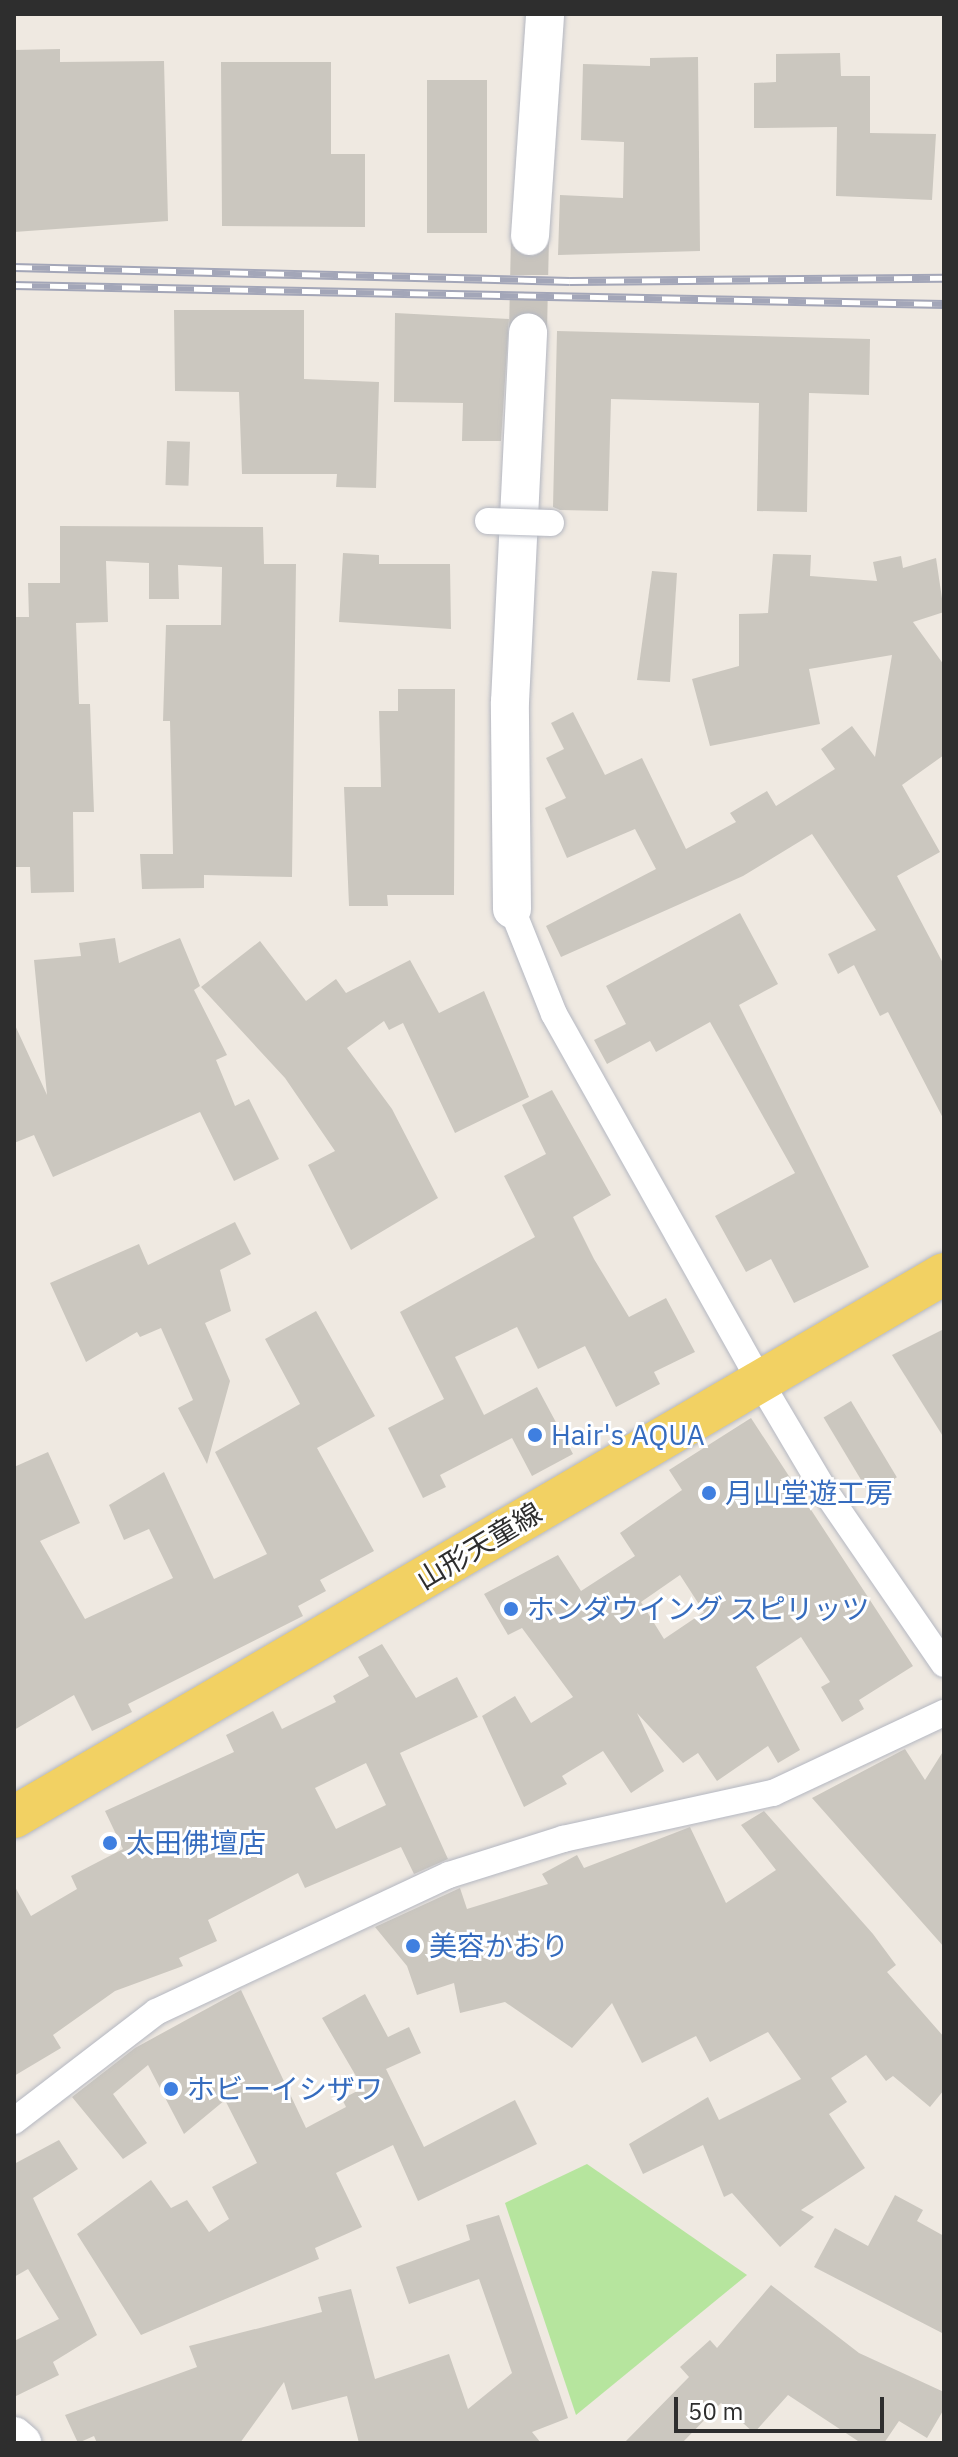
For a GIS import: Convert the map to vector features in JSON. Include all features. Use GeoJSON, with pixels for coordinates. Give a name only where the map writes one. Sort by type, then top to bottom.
{"type":"FeatureCollection","features":[{"type":"Feature","properties":{"kind":"main road","name":"山形天童線"},"geometry":{"type":"LineString","coordinates":[[14,1817],[944,1274]]}},
{"type":"Feature","properties":{"kind":"street"},"geometry":{"type":"LineString","coordinates":[[530,236],[545,14]]}},
{"type":"Feature","properties":{"kind":"street"},"geometry":{"type":"LineString","coordinates":[[528,332],[510,702],[512,909],[554,1014],[759,1380],[821,1485],[944,1664]]}},
{"type":"Feature","properties":{"kind":"street"},"geometry":{"type":"LineString","coordinates":[[488,521],[551,523]]}},
{"type":"Feature","properties":{"kind":"street"},"geometry":{"type":"LineString","coordinates":[[14,2121],[156,2012],[449,1875],[563,1839],[773,1793],[944,1713]]}},
{"type":"Feature","properties":{"kind":"street"},"geometry":{"type":"LineString","coordinates":[[14,2436],[22,2443]]}},
{"type":"Feature","properties":{"kind":"green space"},"geometry":{"type":"Polygon","coordinates":[[[587,2164],[747,2275],[576,2415],[505,2203],[587,2164]]]}},
{"type":"Feature","properties":{"kind":"building"},"geometry":{"type":"Polygon","coordinates":[[[60,49],[60,62],[164,61],[168,221],[14,232],[14,50],[60,49]]]}},
{"type":"Feature","properties":{"kind":"building"},"geometry":{"type":"Polygon","coordinates":[[[840,53],[841,76],[870,76],[870,133],[936,134],[932,200],[836,196],[837,127],[754,128],[754,83],[776,82],[776,54],[840,53]]]}},
{"type":"Feature","properties":{"kind":"building"},"geometry":{"type":"Polygon","coordinates":[[[698,57],[700,251],[558,255],[560,195],[623,198],[624,142],[581,140],[583,64],[650,66],[650,58],[698,57]]]}},
{"type":"Feature","properties":{"kind":"building"},"geometry":{"type":"Polygon","coordinates":[[[221,62],[331,62],[331,154],[365,154],[365,227],[222,226],[221,62]]]}},
{"type":"Feature","properties":{"kind":"building"},"geometry":{"type":"Polygon","coordinates":[[[427,80],[487,80],[487,233],[427,233],[427,80]]]}},
{"type":"Feature","properties":{"kind":"building"},"geometry":{"type":"Polygon","coordinates":[[[174,310],[304,310],[304,379],[379,382],[376,488],[336,487],[337,474],[242,474],[239,392],[175,391],[174,310]]]}},
{"type":"Feature","properties":{"kind":"building"},"geometry":{"type":"Polygon","coordinates":[[[395,313],[509,319],[501,441],[462,441],[463,403],[394,402],[395,313]]]}},
{"type":"Feature","properties":{"kind":"building"},"geometry":{"type":"Polygon","coordinates":[[[557,331],[870,339],[869,395],[809,393],[807,512],[757,511],[759,403],[611,399],[608,511],[560,510],[553,507],[557,331]]]}},
{"type":"Feature","properties":{"kind":"building"},"geometry":{"type":"Polygon","coordinates":[[[167,441],[190,442],[188,486],[165,485],[167,441]]]}},
{"type":"Feature","properties":{"kind":"building"},"geometry":{"type":"Polygon","coordinates":[[[60,526],[263,527],[264,564],[296,564],[292,877],[204,875],[204,888],[142,889],[140,854],[173,854],[170,721],[163,721],[166,625],[221,625],[222,567],[178,565],[179,599],[149,599],[149,563],[106,561],[108,622],[76,623],[79,704],[90,704],[94,812],[73,812],[74,892],[31,893],[30,867],[14,867],[14,617],[29,617],[28,583],[60,583],[60,526]]]}},
{"type":"Feature","properties":{"kind":"building"},"geometry":{"type":"Polygon","coordinates":[[[343,553],[379,555],[379,564],[450,564],[451,629],[339,622],[343,553]]]}},
{"type":"Feature","properties":{"kind":"building"},"geometry":{"type":"Polygon","coordinates":[[[773,554],[811,555],[810,576],[877,581],[873,562],[901,556],[903,568],[936,558],[944,612],[913,622],[944,665],[944,755],[902,785],[940,852],[897,876],[944,965],[944,1120],[888,1012],[880,1016],[854,965],[838,974],[828,954],[876,930],[812,834],[743,876],[561,957],[546,926],[656,869],[635,829],[567,858],[545,808],[566,798],[546,758],[564,749],[551,723],[573,712],[605,775],[642,758],[686,849],[736,822],[730,813],[767,791],[776,806],[835,769],[821,749],[852,726],[875,757],[892,655],[809,669],[820,724],[710,746],[692,679],[739,666],[739,614],[768,613],[773,554]]]}},
{"type":"Feature","properties":{"kind":"building"},"geometry":{"type":"Polygon","coordinates":[[[652,571],[677,573],[670,682],[637,680],[652,571]]]}},
{"type":"Feature","properties":{"kind":"building"},"geometry":{"type":"Polygon","coordinates":[[[398,689],[455,689],[454,895],[387,895],[388,906],[349,906],[344,787],[381,787],[379,711],[398,711],[398,689]]]}},
{"type":"Feature","properties":{"kind":"building"},"geometry":{"type":"Polygon","coordinates":[[[740,913],[778,984],[739,1005],[869,1267],[794,1303],[771,1259],[746,1272],[715,1216],[795,1173],[710,1022],[656,1052],[650,1041],[607,1064],[594,1040],[626,1024],[606,986],[740,913]]]}},
{"type":"Feature","properties":{"kind":"building"},"geometry":{"type":"Polygon","coordinates":[[[115,938],[119,963],[180,938],[200,986],[194,990],[227,1055],[216,1060],[235,1106],[249,1099],[279,1159],[234,1181],[200,1112],[53,1177],[34,1135],[14,1143],[14,1023],[47,1095],[34,960],[81,956],[79,943],[115,938]]]}},
{"type":"Feature","properties":{"kind":"building"},"geometry":{"type":"Polygon","coordinates":[[[260,941],[306,1001],[336,979],[346,993],[410,960],[439,1013],[484,991],[529,1097],[455,1133],[403,1023],[389,1030],[384,1021],[347,1048],[392,1109],[438,1198],[351,1250],[308,1165],[335,1151],[285,1078],[201,987],[260,941]]]}},
{"type":"Feature","properties":{"kind":"building"},"geometry":{"type":"Polygon","coordinates":[[[552,1090],[611,1195],[573,1217],[594,1259],[629,1317],[666,1298],[695,1352],[654,1372],[660,1384],[616,1407],[585,1346],[538,1369],[517,1327],[455,1357],[484,1415],[537,1387],[573,1454],[532,1476],[512,1438],[440,1475],[446,1487],[423,1498],[388,1428],[444,1399],[400,1312],[535,1237],[504,1176],[546,1154],[522,1105],[552,1090]]]}},
{"type":"Feature","properties":{"kind":"building"},"geometry":{"type":"Polygon","coordinates":[[[235,1222],[251,1254],[220,1270],[231,1311],[205,1323],[230,1381],[207,1464],[178,1408],[193,1400],[161,1328],[140,1337],[137,1332],[86,1362],[50,1283],[139,1244],[148,1265],[235,1222]]]}},
{"type":"Feature","properties":{"kind":"building"},"geometry":{"type":"Polygon","coordinates":[[[316,1311],[375,1416],[317,1448],[374,1551],[320,1580],[326,1591],[298,1606],[303,1616],[128,1704],[132,1712],[92,1731],[74,1695],[14,1730],[14,1467],[48,1452],[80,1523],[40,1541],[85,1619],[173,1578],[149,1529],[124,1540],[109,1505],[164,1472],[214,1579],[267,1554],[215,1452],[300,1404],[265,1339],[316,1311]]]}},
{"type":"Feature","properties":{"kind":"building"},"geometry":{"type":"Polygon","coordinates":[[[944,1329],[944,1438],[892,1355],[944,1329]]]}},
{"type":"Feature","properties":{"kind":"building"},"geometry":{"type":"Polygon","coordinates":[[[851,1401],[897,1477],[869,1494],[824,1417],[851,1401]]]}},
{"type":"Feature","properties":{"kind":"building"},"geometry":{"type":"Polygon","coordinates":[[[751,1418],[913,1666],[859,1700],[864,1709],[842,1722],[821,1687],[830,1682],[801,1637],[756,1667],[800,1750],[778,1763],[768,1746],[717,1781],[698,1753],[683,1763],[637,1713],[664,1771],[631,1793],[603,1751],[562,1776],[567,1784],[524,1807],[482,1716],[515,1696],[531,1723],[573,1697],[522,1628],[508,1635],[484,1594],[558,1555],[581,1591],[635,1556],[620,1533],[682,1490],[669,1470],[751,1418]],[[680,1575],[641,1602],[664,1639],[704,1612],[680,1575]]]}},
{"type":"Feature","properties":{"kind":"building"},"geometry":{"type":"Polygon","coordinates":[[[382,1644],[416,1698],[457,1677],[478,1717],[400,1753],[448,1859],[414,1874],[401,1847],[305,1888],[298,1873],[208,1920],[217,1941],[179,1958],[183,1966],[115,1991],[53,2035],[61,2048],[14,2076],[14,1885],[31,1916],[77,1889],[71,1876],[123,1849],[105,1811],[234,1752],[226,1735],[273,1711],[282,1729],[336,1702],[333,1696],[369,1676],[358,1657],[382,1644]],[[366,1763],[315,1788],[336,1829],[386,1805],[366,1763]]]}},
{"type":"Feature","properties":{"kind":"building"},"geometry":{"type":"Polygon","coordinates":[[[905,1749],[925,1780],[944,1750],[944,1947],[812,1798],[905,1749]]]}},
{"type":"Feature","properties":{"kind":"building"},"geometry":{"type":"Polygon","coordinates":[[[764,1811],[873,1934],[896,1965],[887,1972],[944,2037],[944,2090],[930,2107],[893,2076],[886,2081],[866,2055],[831,2078],[847,2102],[829,2114],[865,2168],[801,2210],[814,2217],[780,2247],[732,2193],[724,2197],[703,2145],[643,2174],[629,2144],[708,2097],[719,2120],[801,2079],[768,2032],[710,2062],[696,2036],[642,2063],[612,2003],[572,2048],[505,2002],[460,2013],[454,1983],[417,1995],[407,1966],[375,1927],[460,1888],[467,1909],[548,1884],[542,1874],[577,1855],[584,1868],[690,1827],[726,1903],[776,1870],[741,1825],[764,1811]]]}},
{"type":"Feature","properties":{"kind":"building"},"geometry":{"type":"Polygon","coordinates":[[[241,1990],[306,2128],[346,2107],[342,2099],[363,2088],[322,2018],[365,1994],[388,2037],[409,2027],[421,2053],[386,2069],[424,2147],[515,2100],[537,2144],[418,2201],[393,2145],[336,2173],[362,2227],[315,2248],[319,2259],[141,2335],[77,2234],[151,2180],[171,2208],[187,2200],[209,2232],[229,2219],[212,2187],[257,2163],[225,2100],[184,2134],[148,2065],[113,2094],[147,2143],[123,2159],[72,2097],[135,2048],[241,1990]]]}},
{"type":"Feature","properties":{"kind":"building"},"geometry":{"type":"Polygon","coordinates":[[[59,2140],[78,2169],[33,2198],[97,2335],[53,2362],[59,2375],[14,2397],[14,2341],[59,2319],[28,2269],[14,2277],[14,2164],[59,2140]]]}},
{"type":"Feature","properties":{"kind":"building"},"geometry":{"type":"Polygon","coordinates":[[[895,2195],[923,2210],[917,2221],[944,2236],[944,2334],[814,2267],[835,2228],[868,2246],[895,2195]]]}},
{"type":"Feature","properties":{"kind":"building"},"geometry":{"type":"Polygon","coordinates":[[[499,2215],[568,2418],[532,2432],[541,2443],[359,2443],[347,2396],[292,2410],[284,2382],[240,2443],[97,2443],[94,2436],[78,2443],[65,2415],[197,2367],[189,2346],[322,2312],[318,2297],[351,2289],[375,2379],[449,2354],[468,2409],[512,2373],[479,2279],[409,2304],[396,2267],[470,2240],[466,2225],[499,2215]]]}},
{"type":"Feature","properties":{"kind":"building"},"geometry":{"type":"Polygon","coordinates":[[[771,2285],[859,2353],[944,2392],[944,2409],[927,2438],[899,2421],[884,2443],[861,2443],[788,2395],[754,2433],[721,2403],[682,2443],[624,2443],[689,2377],[680,2367],[710,2340],[717,2348],[771,2285]]]}},
{"type":"Feature","properties":{"kind":"tunnel"},"geometry":{"type":"LineString","coordinates":[[528,332],[530,236]]}},
{"type":"Feature","properties":{"kind":"railway"},"geometry":{"type":"LineString","coordinates":[[14,267],[570,281],[944,278]]}},
{"type":"Feature","properties":{"kind":"railway"},"geometry":{"type":"LineString","coordinates":[[14,285],[944,304]]}},
{"type":"Feature","properties":{"kind":"place","name":"Hair's AQUA"},"geometry":{"type":"Point","coordinates":[535,1435]}},
{"type":"Feature","properties":{"kind":"place","name":"月山堂遊工房"},"geometry":{"type":"Point","coordinates":[709,1493]}},
{"type":"Feature","properties":{"kind":"place","name":"ホンダウイング スピリッツ"},"geometry":{"type":"Point","coordinates":[511,1609]}},
{"type":"Feature","properties":{"kind":"place","name":"太田佛壇店"},"geometry":{"type":"Point","coordinates":[110,1843]}},
{"type":"Feature","properties":{"kind":"place","name":"美容かおり"},"geometry":{"type":"Point","coordinates":[413,1946]}},
{"type":"Feature","properties":{"kind":"place","name":"ホビーイシザワ"},"geometry":{"type":"Point","coordinates":[171,2089]}}]}
